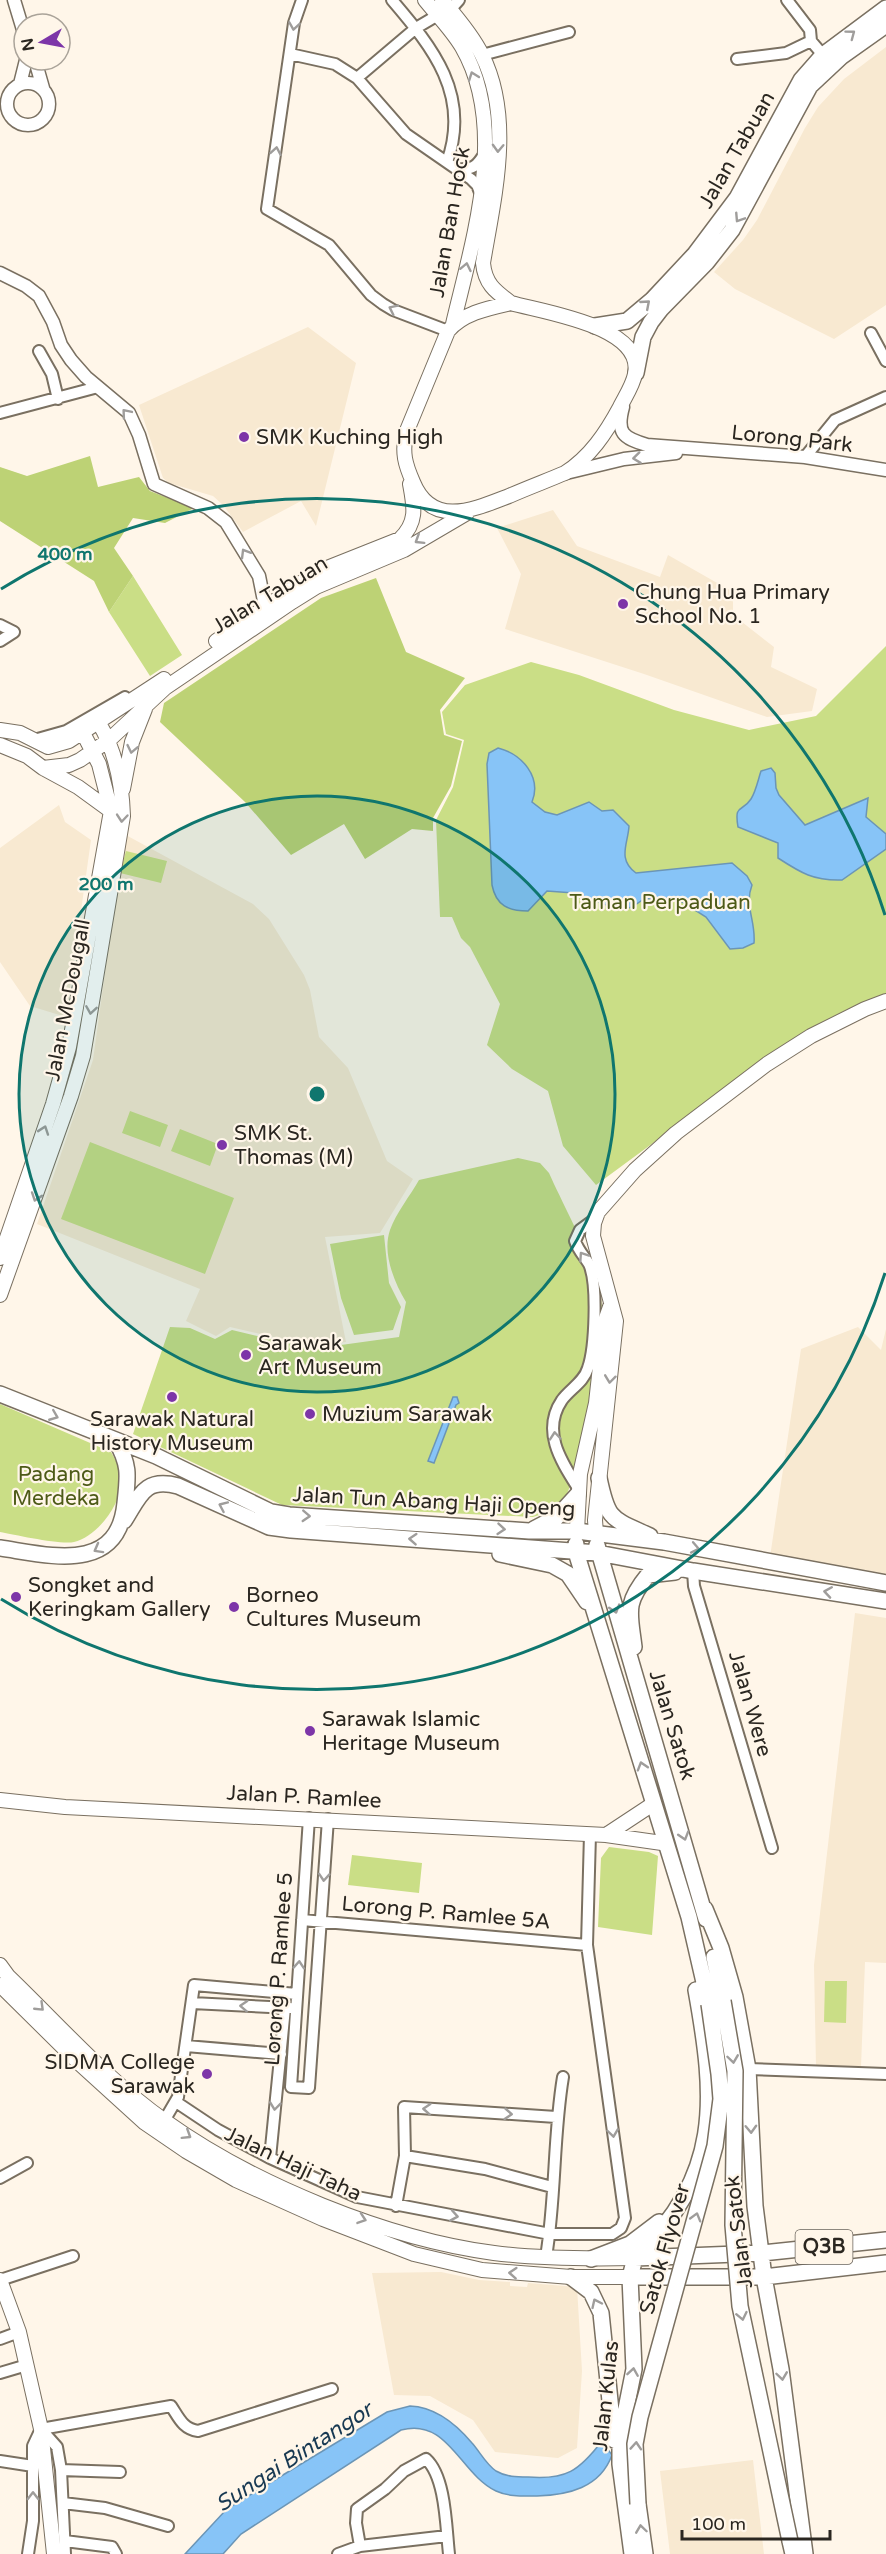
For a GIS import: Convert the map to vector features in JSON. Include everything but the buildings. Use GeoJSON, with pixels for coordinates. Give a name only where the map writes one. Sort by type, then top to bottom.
{"type":"FeatureCollection","features":[{"type":"Feature","properties":{"kind":"main road","name":"Jalan Ban Hock"},"geometry":{"type":"LineString","coordinates":[[425,0],[447,6],[482,55],[499,118],[498,166],[483,263],[484,275],[489,286],[511,303]]}},
{"type":"Feature","properties":{"kind":"main road","name":"Jalan Ban Hock"},"geometry":{"type":"LineString","coordinates":[[408,471],[403,450],[406,433],[450,327],[481,195],[486,152],[484,112],[474,77],[447,6]]}},
{"type":"Feature","properties":{"kind":"main road","name":"Jalan Tabuan"},"geometry":{"type":"LineString","coordinates":[[595,326],[627,321],[652,300],[695,254],[733,205],[801,80],[823,55],[886,8]]}},
{"type":"Feature","properties":{"kind":"main road","name":"Jalan Tabuan"},"geometry":{"type":"LineString","coordinates":[[43,768],[69,765],[80,760],[92,749],[109,740],[194,666],[316,587],[404,550],[470,511],[565,473],[577,465],[606,433],[626,396],[636,373],[643,338],[651,322],[707,262],[732,230],[810,86],[842,57],[886,25]]}},
{"type":"Feature","properties":{"kind":"main road"},"geometry":{"type":"LineString","coordinates":[[450,327],[469,315],[511,303],[610,332],[624,342],[634,356],[636,373]]}},
{"type":"Feature","properties":{"kind":"main road","name":"Jalan Tabuan"},"geometry":{"type":"LineString","coordinates":[[0,730],[20,733],[48,747],[69,741],[150,689],[316,572],[400,539],[409,531],[415,515],[408,471]]}},
{"type":"Feature","properties":{"kind":"main road"},"geometry":{"type":"LineString","coordinates":[[408,471],[417,491],[429,503],[452,512],[470,511]]}},
{"type":"Feature","properties":{"kind":"main road"},"geometry":{"type":"LineString","coordinates":[[122,795],[132,742],[147,705]]}},
{"type":"Feature","properties":{"kind":"main road","name":"Jalan McDougall"},"geometry":{"type":"LineString","coordinates":[[0,1295],[56,1141],[83,1056],[123,816],[122,795],[109,740],[99,723]]}},
{"type":"Feature","properties":{"kind":"main road","name":"Jalan McDougall"},"geometry":{"type":"LineString","coordinates":[[0,1258],[53,1104],[69,1047],[111,811],[99,764],[83,733]]}},
{"type":"Feature","properties":{"kind":"main road"},"geometry":{"type":"LineString","coordinates":[[0,745],[27,756],[43,768],[78,787],[111,811]]}},
{"type":"Feature","properties":{"kind":"main road"},"geometry":{"type":"LineString","coordinates":[[596,1533],[595,1520],[616,1321],[610,1291],[594,1240],[595,1219],[598,1212],[635,1170],[676,1132],[758,1070],[811,1036],[886,1001]]}},
{"type":"Feature","properties":{"kind":"main road"},"geometry":{"type":"LineString","coordinates":[[576,1552],[578,1491],[596,1403],[605,1321],[611,1304]]}},
{"type":"Feature","properties":{"kind":"main road","name":"Jalan Tun Abang Haji Openg"},"geometry":{"type":"LineString","coordinates":[[0,1394],[156,1456],[271,1512],[529,1531],[596,1533],[664,1542],[886,1583]]}},
{"type":"Feature","properties":{"kind":"main road"},"geometry":{"type":"LineString","coordinates":[[116,1441],[126,1458],[128,1473],[123,1521]]}},
{"type":"Feature","properties":{"kind":"main road"},"geometry":{"type":"LineString","coordinates":[[599,1478],[605,1506],[611,1514],[623,1523],[664,1542]]}},
{"type":"Feature","properties":{"kind":"main road","name":"Jalan Tun Abang Haji Openg"},"geometry":{"type":"LineString","coordinates":[[0,1548],[66,1558],[89,1554],[107,1544],[143,1491],[151,1484],[162,1482],[178,1486],[269,1527],[598,1553],[693,1571],[886,1601]]}},
{"type":"Feature","properties":{"kind":"main road"},"geometry":{"type":"LineString","coordinates":[[529,1531],[557,1517],[578,1491]]}},
{"type":"Feature","properties":{"kind":"main road","name":"Jalan Satok"},"geometry":{"type":"LineString","coordinates":[[596,1533],[598,1553],[705,1910],[721,1948],[735,1997],[748,2069],[754,2196],[764,2277],[781,2369],[805,2554]]}},
{"type":"Feature","properties":{"kind":"main road"},"geometry":{"type":"LineString","coordinates":[[442,1542],[552,1565],[568,1574],[598,1620]]}},
{"type":"Feature","properties":{"kind":"main road","name":"Jalan Satok"},"geometry":{"type":"LineString","coordinates":[[576,1552],[735,2071],[733,2225],[740,2306],[791,2548]]}},
{"type":"Feature","properties":{"kind":"main road"},"geometry":{"type":"LineString","coordinates":[[639,1684],[630,1610],[633,1594],[648,1575],[693,1571]]}},
{"type":"Feature","properties":{"kind":"main road","name":"Jalan P. Ramlee"},"geometry":{"type":"LineString","coordinates":[[0,1800],[74,1807],[606,1835],[663,1843]]}},
{"type":"Feature","properties":{"kind":"main road"},"geometry":{"type":"LineString","coordinates":[[606,1835],[653,1804]]}},
{"type":"Feature","properties":{"kind":"main road","name":"Jalan Satok"},"geometry":{"type":"LineString","coordinates":[[635,2258],[679,2206],[691,2187],[704,2141],[709,2111],[706,2046],[660,1824]]}},
{"type":"Feature","properties":{"kind":"main road","name":"Jalan Satok"},"geometry":{"type":"LineString","coordinates":[[705,1910],[716,2003]]}},
{"type":"Feature","properties":{"kind":"main road","name":"Jalan Haji Taha"},"geometry":{"type":"LineString","coordinates":[[0,1965],[120,2084],[164,2121],[225,2159],[292,2191],[422,2239],[494,2253],[591,2259],[635,2258]]}},
{"type":"Feature","properties":{"kind":"main road","name":"Jalan Haji Taha"},"geometry":{"type":"LineString","coordinates":[[0,1985],[79,2063],[145,2123],[186,2151],[236,2180],[323,2219],[414,2254],[482,2270],[572,2277],[630,2277]]}},
{"type":"Feature","properties":{"kind":"main road","name":"Satok Flyover"},"geometry":{"type":"LineString","coordinates":[[645,2554],[638,2504],[635,2444],[640,2417],[708,2173],[719,2120],[716,2003]]}},
{"type":"Feature","properties":{"kind":"main road"},"geometry":{"type":"LineString","coordinates":[[591,2259],[630,2244],[679,2206]]}},
{"type":"Feature","properties":{"kind":"main road","name":"Q3B"},"geometry":{"type":"LineString","coordinates":[[762,2253],[886,2240]]}},
{"type":"Feature","properties":{"kind":"main road"},"geometry":{"type":"LineString","coordinates":[[635,2258],[762,2253]]}},
{"type":"Feature","properties":{"kind":"main road","name":"Jalan Kulas"},"geometry":{"type":"LineString","coordinates":[[632,2554],[620,2464],[620,2439],[634,2369],[630,2277],[635,2258]]}},
{"type":"Feature","properties":{"kind":"main road"},"geometry":{"type":"LineString","coordinates":[[630,2277],[764,2277],[886,2264]]}},
{"type":"Feature","properties":{"kind":"main road"},"geometry":{"type":"LineString","coordinates":[[572,2277],[591,2292],[601,2313],[614,2439],[620,2464]]}},
{"type":"Feature","properties":{"kind":"main road"},"geometry":{"type":"LineString","coordinates":[[0,2280],[3,2298],[19,2332],[41,2429],[54,2554]]}},
{"type":"Feature","properties":{"kind":"main road"},"geometry":{"type":"LineString","coordinates":[[43,2554],[51,2534]]}},
{"type":"Feature","properties":{"kind":"street"},"geometry":{"type":"LineString","coordinates":[[302,0],[294,23],[267,209],[329,245],[371,295],[383,304],[393,310],[450,327]]}},
{"type":"Feature","properties":{"kind":"street"},"geometry":{"type":"LineString","coordinates":[[392,0],[433,52],[447,78],[453,105],[453,146],[447,162]]}},
{"type":"Feature","properties":{"kind":"street"},"geometry":{"type":"LineString","coordinates":[[787,0],[810,30],[811,41],[823,55]]}},
{"type":"Feature","properties":{"kind":"street"},"geometry":{"type":"LineString","coordinates":[[357,78],[416,28],[447,6]]}},
{"type":"Feature","properties":{"kind":"street"},"geometry":{"type":"LineString","coordinates":[[482,55],[569,32]]}},
{"type":"Feature","properties":{"kind":"street"},"geometry":{"type":"LineString","coordinates":[[737,59],[786,53],[811,41]]}},
{"type":"Feature","properties":{"kind":"street"},"geometry":{"type":"LineString","coordinates":[[290,54],[335,63],[357,78],[406,134],[477,185],[481,195]]}},
{"type":"Feature","properties":{"kind":"street"},"geometry":{"type":"LineString","coordinates":[[20,84],[23,72]]}},
{"type":"Feature","properties":{"kind":"street"},"geometry":{"type":"LineString","coordinates":[[38,72],[50,104],[46,116],[29,125],[22,124],[4,108],[14,88],[20,84],[32,83],[43,88]]}},
{"type":"Feature","properties":{"kind":"street"},"geometry":{"type":"LineString","coordinates":[[457,169],[475,168],[486,152]]}},
{"type":"Feature","properties":{"kind":"street"},"geometry":{"type":"LineString","coordinates":[[0,273],[26,286],[39,296],[61,345],[71,360],[129,413],[139,435],[154,484],[208,508],[226,522],[259,576],[265,606]]}},
{"type":"Feature","properties":{"kind":"street"},"geometry":{"type":"LineString","coordinates":[[872,333],[886,362]]}},
{"type":"Feature","properties":{"kind":"street"},"geometry":{"type":"LineString","coordinates":[[39,351],[52,374],[58,399]]}},
{"type":"Feature","properties":{"kind":"street"},"geometry":{"type":"LineString","coordinates":[[0,413],[98,387]]}},
{"type":"Feature","properties":{"kind":"street"},"geometry":{"type":"LineString","coordinates":[[626,396],[619,423],[623,434],[631,440],[647,445],[695,450]]}},
{"type":"Feature","properties":{"kind":"street"},"geometry":{"type":"LineString","coordinates":[[805,458],[835,420],[886,397]]}},
{"type":"Feature","properties":{"kind":"street"},"geometry":{"type":"LineString","coordinates":[[565,473],[624,459],[695,450]]}},
{"type":"Feature","properties":{"kind":"street","name":"Lorong Park"},"geometry":{"type":"LineString","coordinates":[[695,450],[805,458],[886,470]]}},
{"type":"Feature","properties":{"kind":"street"},"geometry":{"type":"LineString","coordinates":[[0,625],[14,632],[0,641]]}},
{"type":"Feature","properties":{"kind":"street"},"geometry":{"type":"LineString","coordinates":[[34,740],[66,731],[142,687],[146,686],[150,689]]}},
{"type":"Feature","properties":{"kind":"street"},"geometry":{"type":"LineString","coordinates":[[578,1491],[558,1457],[553,1434],[555,1412],[562,1399],[588,1371],[591,1358],[595,1300],[593,1277],[575,1241],[580,1230],[595,1219]]}},
{"type":"Feature","properties":{"kind":"street","name":"Jalan Were"},"geometry":{"type":"LineString","coordinates":[[693,1571],[694,1586],[772,1848]]}},
{"type":"Feature","properties":{"kind":"street","name":"Lorong P. Ramlee 5"},"geometry":{"type":"LineString","coordinates":[[309,1818],[297,1994],[291,2008],[291,2086],[309,2088],[328,1819]]}},
{"type":"Feature","properties":{"kind":"street"},"geometry":{"type":"LineString","coordinates":[[176,2103],[218,2130],[270,2158],[357,2197],[550,2234],[612,2234],[621,2228],[625,2218],[587,1945],[590,1834]]}},
{"type":"Feature","properties":{"kind":"street","name":"Lorong P. Ramlee 5A"},"geometry":{"type":"LineString","coordinates":[[302,1920],[587,1945]]}},
{"type":"Feature","properties":{"kind":"street"},"geometry":{"type":"LineString","coordinates":[[164,2121],[176,2103],[194,1985],[297,1994]]}},
{"type":"Feature","properties":{"kind":"street"},"geometry":{"type":"LineString","coordinates":[[192,2003],[291,2008],[281,2054],[270,2158]]}},
{"type":"Feature","properties":{"kind":"street"},"geometry":{"type":"LineString","coordinates":[[186,2046],[281,2054]]}},
{"type":"Feature","properties":{"kind":"street"},"geometry":{"type":"LineString","coordinates":[[748,2069],[886,2074]]}},
{"type":"Feature","properties":{"kind":"street"},"geometry":{"type":"LineString","coordinates":[[546,2257],[550,2234],[556,2117],[563,2077]]}},
{"type":"Feature","properties":{"kind":"street"},"geometry":{"type":"LineString","coordinates":[[396,2206],[405,2156],[404,2107],[556,2117]]}},
{"type":"Feature","properties":{"kind":"street"},"geometry":{"type":"LineString","coordinates":[[405,2156],[485,2169],[552,2187]]}},
{"type":"Feature","properties":{"kind":"street"},"geometry":{"type":"LineString","coordinates":[[0,2178],[27,2163]]}},
{"type":"Feature","properties":{"kind":"street"},"geometry":{"type":"LineString","coordinates":[[0,2280],[73,2256]]}},
{"type":"Feature","properties":{"kind":"street"},"geometry":{"type":"LineString","coordinates":[[0,2339],[19,2332]]}},
{"type":"Feature","properties":{"kind":"street"},"geometry":{"type":"LineString","coordinates":[[0,2373],[27,2365]]}},
{"type":"Feature","properties":{"kind":"street"},"geometry":{"type":"LineString","coordinates":[[41,2429],[171,2406],[183,2425],[190,2430],[198,2431],[332,2389]]}},
{"type":"Feature","properties":{"kind":"street"},"geometry":{"type":"LineString","coordinates":[[28,2554],[33,2521],[33,2446],[41,2429]]}},
{"type":"Feature","properties":{"kind":"street"},"geometry":{"type":"LineString","coordinates":[[41,2429],[57,2447],[61,2470],[65,2554]]}},
{"type":"Feature","properties":{"kind":"street"},"geometry":{"type":"LineString","coordinates":[[360,2546],[356,2523],[357,2509],[385,2489],[404,2471],[426,2459],[432,2464],[439,2481],[449,2554]]}},
{"type":"Feature","properties":{"kind":"street"},"geometry":{"type":"LineString","coordinates":[[0,2461],[33,2466]]}},
{"type":"Feature","properties":{"kind":"street"},"geometry":{"type":"LineString","coordinates":[[61,2470],[120,2472]]}},
{"type":"Feature","properties":{"kind":"street"},"geometry":{"type":"LineString","coordinates":[[63,2503],[105,2508],[168,2526]]}},
{"type":"Feature","properties":{"kind":"street"},"geometry":{"type":"LineString","coordinates":[[338,2554],[360,2546],[447,2536]]}},
{"type":"Feature","properties":{"kind":"street"},"geometry":{"type":"LineString","coordinates":[[64,2541],[112,2547],[116,2554]]}},
{"type":"Feature","properties":{"kind":"shaded area"},"geometry":{"type":"Polygon","coordinates":[[[886,47],[886,305],[834,339],[735,289],[714,272],[743,240],[757,220],[818,107],[844,79],[886,47]]]}},
{"type":"Feature","properties":{"kind":"shaded area","name":"SMK Kuching High"},"geometry":{"type":"Polygon","coordinates":[[[308,327],[356,363],[316,526],[301,501],[243,532],[223,505],[213,496],[169,483],[163,478],[139,405],[308,327]]]}},
{"type":"Feature","properties":{"kind":"shaded area","name":"Chung Hua Primary School No. 1"},"geometry":{"type":"Polygon","coordinates":[[[553,510],[577,546],[660,577],[668,555],[733,592],[733,615],[774,647],[771,667],[817,689],[812,711],[767,717],[505,629],[521,574],[497,528],[553,510]]]}},
{"type":"Feature","properties":{"kind":"shaded area"},"geometry":{"type":"Polygon","coordinates":[[[59,805],[65,822],[91,840],[66,1017],[30,1006],[0,962],[0,848],[59,805]]]}},
{"type":"Feature","properties":{"kind":"shaded area","name":"SMK St. Thomas (M)"},"geometry":{"type":"Polygon","coordinates":[[[124,834],[253,904],[269,919],[304,975],[310,990],[319,1037],[348,1068],[387,1161],[413,1179],[380,1233],[325,1237],[346,1342],[313,1346],[230,1327],[216,1336],[186,1321],[200,1289],[37,1224],[93,1060],[124,834]]]}},
{"type":"Feature","properties":{"kind":"shaded area"},"geometry":{"type":"Polygon","coordinates":[[[858,1327],[881,1350],[886,1329],[886,1577],[770,1557],[801,1349],[858,1327]]]}},
{"type":"Feature","properties":{"kind":"shaded area"},"geometry":{"type":"Polygon","coordinates":[[[855,1613],[886,1618],[886,1963],[865,1962],[861,2067],[816,2066],[814,1965],[855,1613]]]}},
{"type":"Feature","properties":{"kind":"shaded area"},"geometry":{"type":"Polygon","coordinates":[[[441,2272],[479,2280],[510,2282],[510,2286],[527,2287],[528,2283],[577,2287],[582,2371],[577,2448],[558,2458],[495,2452],[473,2420],[430,2396],[394,2395],[372,2273],[441,2272]]]}},
{"type":"Feature","properties":{"kind":"shaded area"},"geometry":{"type":"Polygon","coordinates":[[[753,2460],[764,2554],[670,2554],[660,2471],[753,2460]]]}},
{"type":"Feature","properties":{"kind":"green space"},"geometry":{"type":"Polygon","coordinates":[[[90,456],[98,487],[139,477],[150,491],[194,508],[165,523],[133,518],[114,548],[133,576],[109,612],[94,581],[0,521],[0,467],[27,476],[90,456]]]}},
{"type":"Feature","properties":{"kind":"green space"},"geometry":{"type":"Polygon","coordinates":[[[133,576],[182,655],[150,676],[109,612],[133,576]]]}},
{"type":"Feature","properties":{"kind":"green space"},"geometry":{"type":"Polygon","coordinates":[[[376,578],[406,652],[465,678],[440,710],[444,735],[462,741],[451,786],[433,818],[433,831],[412,829],[365,859],[344,824],[291,855],[245,802],[160,722],[164,703],[321,598],[376,578]]]}},
{"type":"Feature","properties":{"kind":"green space","name":"Taman Perpaduan"},"geometry":{"type":"Polygon","coordinates":[[[886,646],[886,996],[771,1056],[596,1185],[563,1146],[548,1091],[512,1069],[487,1045],[500,1004],[470,947],[461,938],[452,917],[440,917],[436,820],[453,787],[464,740],[446,734],[442,712],[465,685],[531,662],[579,675],[674,710],[749,730],[816,716],[886,646]]]}},
{"type":"Feature","properties":{"kind":"green space"},"geometry":{"type":"Polygon","coordinates":[[[126,851],[167,861],[161,883],[120,873],[126,851]]]}},
{"type":"Feature","properties":{"kind":"green space"},"geometry":{"type":"Polygon","coordinates":[[[130,1111],[168,1125],[160,1147],[122,1133],[130,1111]]]}},
{"type":"Feature","properties":{"kind":"green space"},"geometry":{"type":"Polygon","coordinates":[[[180,1129],[218,1144],[210,1166],[171,1151],[180,1129]]]}},
{"type":"Feature","properties":{"kind":"green space"},"geometry":{"type":"Polygon","coordinates":[[[90,1142],[234,1198],[205,1274],[61,1219],[90,1142]]]}},
{"type":"Feature","properties":{"kind":"green space"},"geometry":{"type":"Polygon","coordinates":[[[518,1158],[540,1163],[549,1173],[586,1252],[601,1299],[600,1350],[589,1407],[571,1483],[563,1501],[556,1508],[533,1517],[282,1505],[133,1434],[170,1327],[190,1328],[215,1339],[232,1330],[312,1349],[399,1337],[406,1302],[397,1286],[388,1258],[388,1239],[396,1217],[419,1180],[518,1158]]]}},
{"type":"Feature","properties":{"kind":"green space"},"geometry":{"type":"Polygon","coordinates":[[[384,1235],[389,1283],[401,1307],[393,1330],[354,1335],[341,1298],[330,1244],[384,1235]]]}},
{"type":"Feature","properties":{"kind":"green space","name":"Padang Merdeka"},"geometry":{"type":"Polygon","coordinates":[[[0,1404],[111,1452],[121,1473],[119,1494],[109,1515],[93,1532],[68,1543],[0,1532],[0,1404]]]}},
{"type":"Feature","properties":{"kind":"green space"},"geometry":{"type":"Polygon","coordinates":[[[609,1847],[649,1852],[658,1856],[652,1935],[598,1927],[601,1858],[609,1847]]]}},
{"type":"Feature","properties":{"kind":"green space"},"geometry":{"type":"Polygon","coordinates":[[[352,1855],[422,1863],[419,1893],[348,1885],[352,1855]]]}},
{"type":"Feature","properties":{"kind":"green space"},"geometry":{"type":"Polygon","coordinates":[[[825,1981],[847,1981],[846,2023],[824,2022],[825,1981]]]}},
{"type":"Feature","properties":{"kind":"water"},"geometry":{"type":"Polygon","coordinates":[[[498,748],[515,755],[528,768],[534,784],[532,802],[545,812],[557,815],[589,802],[602,811],[613,810],[629,826],[625,857],[630,868],[636,873],[732,863],[747,876],[752,885],[749,900],[754,943],[743,948],[730,949],[706,917],[676,898],[644,899],[632,907],[620,910],[574,893],[547,891],[528,911],[504,906],[497,898],[492,885],[487,764],[489,753],[498,748]]]}},
{"type":"Feature","properties":{"kind":"water"},"geometry":{"type":"Polygon","coordinates":[[[771,768],[775,773],[779,795],[805,825],[868,798],[866,817],[886,834],[886,849],[842,880],[808,875],[778,858],[778,843],[738,827],[737,819],[738,811],[753,796],[761,771],[771,768]]]}},
{"type":"Feature","properties":{"kind":"water"},"geometry":{"type":"Polygon","coordinates":[[[453,1397],[457,1397],[459,1403],[456,1405],[434,1463],[428,1461],[453,1397]]]}},
{"type":"Feature","properties":{"kind":"water"},"geometry":{"type":"Polygon","coordinates":[[[410,2406],[437,2413],[452,2423],[466,2436],[492,2468],[508,2476],[541,2478],[562,2475],[586,2460],[602,2441],[612,2455],[600,2475],[582,2488],[560,2494],[511,2495],[496,2491],[484,2483],[453,2449],[431,2432],[417,2428],[401,2430],[241,2534],[223,2554],[185,2554],[224,2512],[235,2504],[387,2412],[410,2406]]]}},
{"type":"Feature","properties":{"kind":"place","name":"SMK Kuching High"},"geometry":{"type":"Point","coordinates":[244,437]}},
{"type":"Feature","properties":{"kind":"place","name":"Chung Hua Primary School No. 1"},"geometry":{"type":"Point","coordinates":[623,604]}},
{"type":"Feature","properties":{"kind":"place","name":"SMK St. Thomas (M)"},"geometry":{"type":"Point","coordinates":[222,1145]}},
{"type":"Feature","properties":{"kind":"place","name":"Sarawak Art Museum"},"geometry":{"type":"Point","coordinates":[246,1355]}},
{"type":"Feature","properties":{"kind":"place","name":"Sarawak Natural History Museum"},"geometry":{"type":"Point","coordinates":[172,1397]}},
{"type":"Feature","properties":{"kind":"place","name":"Muzium Sarawak"},"geometry":{"type":"Point","coordinates":[310,1414]}},
{"type":"Feature","properties":{"kind":"place","name":"Songket and Keringkam Gallery"},"geometry":{"type":"Point","coordinates":[16,1597]}},
{"type":"Feature","properties":{"kind":"place","name":"Borneo Cultures Museum"},"geometry":{"type":"Point","coordinates":[234,1607]}},
{"type":"Feature","properties":{"kind":"place","name":"Sarawak Islamic Heritage Museum"},"geometry":{"type":"Point","coordinates":[310,1731]}},
{"type":"Feature","properties":{"kind":"place","name":"SIDMA College Sarawak"},"geometry":{"type":"Point","coordinates":[207,2074]}},
{"type":"Feature","properties":{"kind":"water label","name":"Sungai Bintangor"},"geometry":{"type":"Point","coordinates":[294,2457]}}]}
